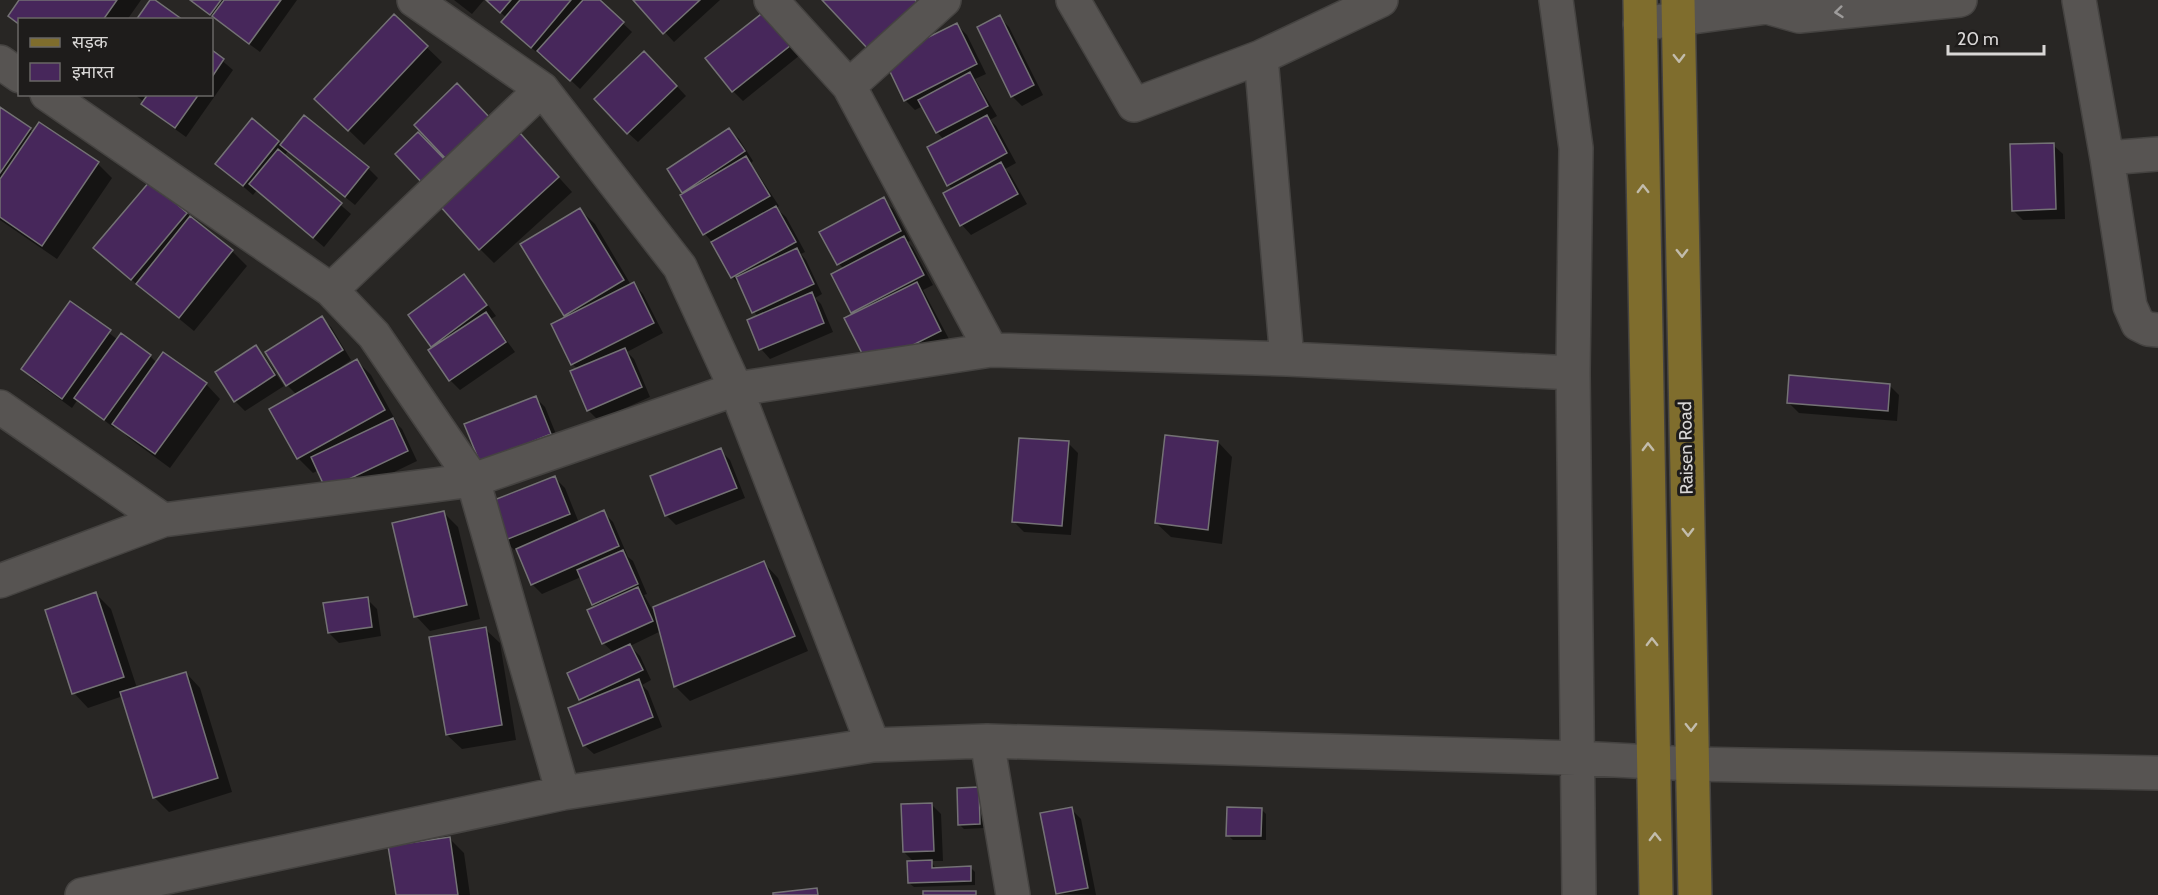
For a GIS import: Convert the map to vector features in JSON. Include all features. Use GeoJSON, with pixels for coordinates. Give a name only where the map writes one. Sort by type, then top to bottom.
{"type":"FeatureCollection","features":[{"type":"Feature","properties":{"kind":"main road","name":"Raisen Road"},"geometry":{"type":"LineString","coordinates":[[1678,9],[1695,895]]}},
{"type":"Feature","properties":{"kind":"main road"},"geometry":{"type":"LineString","coordinates":[[1640,12],[1656,895]]}},
{"type":"Feature","properties":{"kind":"street"},"geometry":{"type":"LineString","coordinates":[[414,0],[542,89],[680,267],[736,389],[873,745]]}},
{"type":"Feature","properties":{"kind":"street"},"geometry":{"type":"LineString","coordinates":[[771,0],[849,86],[991,350]]}},
{"type":"Feature","properties":{"kind":"street"},"geometry":{"type":"LineString","coordinates":[[849,86],[944,0]]}},
{"type":"Feature","properties":{"kind":"street"},"geometry":{"type":"LineString","coordinates":[[1073,0],[1134,105],[1261,57],[1381,0]]}},
{"type":"Feature","properties":{"kind":"street"},"geometry":{"type":"LineString","coordinates":[[1556,0],[1576,148],[1573,372],[1579,895]]}},
{"type":"Feature","properties":{"kind":"street"},"geometry":{"type":"LineString","coordinates":[[1640,12],[1772,4],[1799,16],[1960,0]]}},
{"type":"Feature","properties":{"kind":"street"},"geometry":{"type":"LineString","coordinates":[[2079,0],[2133,315],[2138,324],[2148,329],[2158,330]]}},
{"type":"Feature","properties":{"kind":"street"},"geometry":{"type":"LineString","coordinates":[[1261,57],[1287,359]]}},
{"type":"Feature","properties":{"kind":"street"},"geometry":{"type":"LineString","coordinates":[[0,62],[18,75]]}},
{"type":"Feature","properties":{"kind":"street"},"geometry":{"type":"LineString","coordinates":[[331,290],[542,89]]}},
{"type":"Feature","properties":{"kind":"street"},"geometry":{"type":"LineString","coordinates":[[50,96],[331,290],[374,335],[474,480],[563,793]]}},
{"type":"Feature","properties":{"kind":"street"},"geometry":{"type":"LineString","coordinates":[[2107,158],[2158,154]]}},
{"type":"Feature","properties":{"kind":"street"},"geometry":{"type":"LineString","coordinates":[[0,581],[163,520],[474,480],[736,389],[991,350],[1287,359],[1573,372]]}},
{"type":"Feature","properties":{"kind":"street"},"geometry":{"type":"LineString","coordinates":[[0,407],[163,520]]}},
{"type":"Feature","properties":{"kind":"street"},"geometry":{"type":"LineString","coordinates":[[82,895],[563,793],[873,745],[987,741],[1576,758],[1692,764],[2158,773]]}},
{"type":"Feature","properties":{"kind":"street"},"geometry":{"type":"LineString","coordinates":[[987,741],[1013,895]]}},
{"type":"Feature","properties":{"kind":"building"},"geometry":{"type":"Polygon","coordinates":[[[19,0],[117,0],[104,18],[18,18],[18,24],[8,16],[19,0]]]}},
{"type":"Feature","properties":{"kind":"building"},"geometry":{"type":"Polygon","coordinates":[[[150,0],[155,0],[180,18],[137,18],[150,0]]]}},
{"type":"Feature","properties":{"kind":"building"},"geometry":{"type":"Polygon","coordinates":[[[190,0],[221,0],[210,15],[190,0]]]}},
{"type":"Feature","properties":{"kind":"building"},"geometry":{"type":"Polygon","coordinates":[[[224,0],[281,0],[249,44],[212,16],[224,0]]]}},
{"type":"Feature","properties":{"kind":"building"},"geometry":{"type":"Polygon","coordinates":[[[486,0],[511,0],[500,13],[486,0]]]}},
{"type":"Feature","properties":{"kind":"building"},"geometry":{"type":"Polygon","coordinates":[[[520,0],[571,0],[531,48],[501,22],[520,0]]]}},
{"type":"Feature","properties":{"kind":"building"},"geometry":{"type":"Polygon","coordinates":[[[583,0],[600,0],[624,22],[570,81],[537,51],[583,0]]]}},
{"type":"Feature","properties":{"kind":"building"},"geometry":{"type":"Polygon","coordinates":[[[633,0],[700,0],[663,34],[633,0]]]}},
{"type":"Feature","properties":{"kind":"building"},"geometry":{"type":"Polygon","coordinates":[[[822,0],[915,0],[917,2],[868,49],[822,0]]]}},
{"type":"Feature","properties":{"kind":"building"},"geometry":{"type":"Polygon","coordinates":[[[770,7],[796,41],[732,92],[705,58],[770,7]]]}},
{"type":"Feature","properties":{"kind":"building"},"geometry":{"type":"Polygon","coordinates":[[[394,14],[428,46],[348,131],[314,99],[394,14]]]}},
{"type":"Feature","properties":{"kind":"building"},"geometry":{"type":"Polygon","coordinates":[[[1000,15],[1034,85],[1011,97],[977,27],[1000,15]]]}},
{"type":"Feature","properties":{"kind":"building"},"geometry":{"type":"Polygon","coordinates":[[[957,23],[977,64],[904,101],[884,59],[957,23]]]}},
{"type":"Feature","properties":{"kind":"building"},"geometry":{"type":"Polygon","coordinates":[[[213,51],[224,59],[213,76],[213,51]]]}},
{"type":"Feature","properties":{"kind":"building"},"geometry":{"type":"Polygon","coordinates":[[[644,51],[677,86],[627,134],[594,99],[644,51]]]}},
{"type":"Feature","properties":{"kind":"building"},"geometry":{"type":"Polygon","coordinates":[[[970,72],[988,106],[936,133],[918,100],[970,72]]]}},
{"type":"Feature","properties":{"kind":"building"},"geometry":{"type":"Polygon","coordinates":[[[457,83],[491,119],[448,161],[414,125],[457,83]]]}},
{"type":"Feature","properties":{"kind":"building"},"geometry":{"type":"Polygon","coordinates":[[[147,96],[198,96],[175,128],[141,104],[147,96]]]}},
{"type":"Feature","properties":{"kind":"building"},"geometry":{"type":"Polygon","coordinates":[[[0,107],[31,128],[0,173],[0,107]]]}},
{"type":"Feature","properties":{"kind":"building"},"geometry":{"type":"Polygon","coordinates":[[[304,115],[369,167],[345,197],[280,145],[304,115]]]}},
{"type":"Feature","properties":{"kind":"building"},"geometry":{"type":"Polygon","coordinates":[[[987,115],[1007,153],[947,186],[927,147],[987,115]]]}},
{"type":"Feature","properties":{"kind":"building"},"geometry":{"type":"Polygon","coordinates":[[[252,118],[279,141],[243,186],[215,164],[252,118]]]}},
{"type":"Feature","properties":{"kind":"building"},"geometry":{"type":"Polygon","coordinates":[[[39,122],[99,162],[42,246],[0,217],[0,179],[39,122]]]}},
{"type":"Feature","properties":{"kind":"building"},"geometry":{"type":"Polygon","coordinates":[[[729,128],[745,151],[682,193],[667,169],[729,128]]]}},
{"type":"Feature","properties":{"kind":"building"},"geometry":{"type":"Polygon","coordinates":[[[418,132],[449,164],[425,186],[395,154],[418,132]]]}},
{"type":"Feature","properties":{"kind":"building"},"geometry":{"type":"Polygon","coordinates":[[[520,133],[559,177],[479,250],[440,206],[520,133]]]}},
{"type":"Feature","properties":{"kind":"building"},"geometry":{"type":"Polygon","coordinates":[[[2054,143],[2056,209],[2012,211],[2010,144],[2054,143]]]}},
{"type":"Feature","properties":{"kind":"building"},"geometry":{"type":"Polygon","coordinates":[[[278,149],[342,203],[313,238],[249,184],[278,149]]]}},
{"type":"Feature","properties":{"kind":"building"},"geometry":{"type":"Polygon","coordinates":[[[746,156],[770,196],[703,235],[680,195],[746,156]]]}},
{"type":"Feature","properties":{"kind":"building"},"geometry":{"type":"Polygon","coordinates":[[[1001,162],[1018,194],[960,226],[943,193],[1001,162]]]}},
{"type":"Feature","properties":{"kind":"building"},"geometry":{"type":"Polygon","coordinates":[[[150,181],[187,213],[131,280],[93,248],[150,181]]]}},
{"type":"Feature","properties":{"kind":"building"},"geometry":{"type":"Polygon","coordinates":[[[884,197],[901,231],[837,265],[819,232],[884,197]]]}},
{"type":"Feature","properties":{"kind":"building"},"geometry":{"type":"Polygon","coordinates":[[[776,206],[796,242],[731,278],[711,242],[776,206]]]}},
{"type":"Feature","properties":{"kind":"building"},"geometry":{"type":"Polygon","coordinates":[[[580,208],[624,280],[564,316],[520,244],[580,208]]]}},
{"type":"Feature","properties":{"kind":"building"},"geometry":{"type":"Polygon","coordinates":[[[190,216],[233,250],[179,318],[136,284],[190,216]]]}},
{"type":"Feature","properties":{"kind":"building"},"geometry":{"type":"Polygon","coordinates":[[[904,236],[924,275],[851,313],[831,274],[904,236]]]}},
{"type":"Feature","properties":{"kind":"building"},"geometry":{"type":"Polygon","coordinates":[[[797,248],[814,284],[752,313],[736,277],[797,248]]]}},
{"type":"Feature","properties":{"kind":"building"},"geometry":{"type":"Polygon","coordinates":[[[464,274],[487,305],[431,347],[408,315],[464,274]]]}},
{"type":"Feature","properties":{"kind":"building"},"geometry":{"type":"Polygon","coordinates":[[[634,282],[654,323],[571,365],[551,324],[634,282]]]}},
{"type":"Feature","properties":{"kind":"building"},"geometry":{"type":"Polygon","coordinates":[[[917,282],[941,331],[869,367],[844,318],[917,282]]]}},
{"type":"Feature","properties":{"kind":"building"},"geometry":{"type":"Polygon","coordinates":[[[812,292],[824,323],[759,350],[747,320],[812,292]]]}},
{"type":"Feature","properties":{"kind":"building"},"geometry":{"type":"Polygon","coordinates":[[[70,301],[111,330],[62,399],[21,369],[70,301]]]}},
{"type":"Feature","properties":{"kind":"building"},"geometry":{"type":"Polygon","coordinates":[[[486,312],[506,342],[449,381],[428,350],[486,312]]]}},
{"type":"Feature","properties":{"kind":"building"},"geometry":{"type":"Polygon","coordinates":[[[322,316],[343,350],[286,386],[265,352],[322,316]]]}},
{"type":"Feature","properties":{"kind":"building"},"geometry":{"type":"Polygon","coordinates":[[[121,333],[151,355],[104,420],[74,398],[121,333]]]}},
{"type":"Feature","properties":{"kind":"building"},"geometry":{"type":"Polygon","coordinates":[[[256,345],[275,375],[234,402],[215,372],[256,345]]]}},
{"type":"Feature","properties":{"kind":"building"},"geometry":{"type":"Polygon","coordinates":[[[625,348],[642,387],[587,411],[570,371],[625,348]]]}},
{"type":"Feature","properties":{"kind":"building"},"geometry":{"type":"Polygon","coordinates":[[[163,352],[207,383],[155,454],[112,424],[163,352]]]}},
{"type":"Feature","properties":{"kind":"building"},"geometry":{"type":"Polygon","coordinates":[[[357,359],[385,410],[297,459],[269,409],[357,359]]]}},
{"type":"Feature","properties":{"kind":"building"},"geometry":{"type":"Polygon","coordinates":[[[1789,375],[1890,384],[1888,411],[1787,403],[1789,375]]]}},
{"type":"Feature","properties":{"kind":"building"},"geometry":{"type":"Polygon","coordinates":[[[536,396],[551,434],[480,463],[464,424],[536,396]]]}},
{"type":"Feature","properties":{"kind":"building"},"geometry":{"type":"Polygon","coordinates":[[[393,418],[408,451],[326,490],[311,457],[393,418]]]}},
{"type":"Feature","properties":{"kind":"building"},"geometry":{"type":"Polygon","coordinates":[[[1165,435],[1218,441],[1208,530],[1155,523],[1165,435]]]}},
{"type":"Feature","properties":{"kind":"building"},"geometry":{"type":"Polygon","coordinates":[[[1019,438],[1069,441],[1062,526],[1012,522],[1019,438]]]}},
{"type":"Feature","properties":{"kind":"building"},"geometry":{"type":"Polygon","coordinates":[[[721,448],[737,488],[665,516],[650,476],[721,448]]]}},
{"type":"Feature","properties":{"kind":"building"},"geometry":{"type":"Polygon","coordinates":[[[555,476],[570,514],[503,541],[489,502],[555,476]]]}},
{"type":"Feature","properties":{"kind":"building"},"geometry":{"type":"Polygon","coordinates":[[[604,510],[619,546],[531,585],[516,549],[604,510]]]}},
{"type":"Feature","properties":{"kind":"building"},"geometry":{"type":"Polygon","coordinates":[[[444,511],[467,605],[414,617],[392,523],[444,511]]]}},
{"type":"Feature","properties":{"kind":"building"},"geometry":{"type":"Polygon","coordinates":[[[623,550],[638,584],[592,605],[577,570],[623,550]]]}},
{"type":"Feature","properties":{"kind":"building"},"geometry":{"type":"Polygon","coordinates":[[[764,561],[795,636],[674,687],[653,607],[764,561]]]}},
{"type":"Feature","properties":{"kind":"building"},"geometry":{"type":"Polygon","coordinates":[[[638,587],[653,621],[602,644],[587,610],[638,587]]]}},
{"type":"Feature","properties":{"kind":"building"},"geometry":{"type":"Polygon","coordinates":[[[96,592],[124,677],[72,694],[45,610],[96,592]]]}},
{"type":"Feature","properties":{"kind":"building"},"geometry":{"type":"Polygon","coordinates":[[[368,597],[372,627],[328,633],[323,603],[368,597]]]}},
{"type":"Feature","properties":{"kind":"building"},"geometry":{"type":"Polygon","coordinates":[[[486,627],[502,725],[446,735],[429,637],[486,627]]]}},
{"type":"Feature","properties":{"kind":"building"},"geometry":{"type":"Polygon","coordinates":[[[630,644],[643,670],[579,700],[567,673],[630,644]]]}},
{"type":"Feature","properties":{"kind":"building"},"geometry":{"type":"Polygon","coordinates":[[[186,672],[218,778],[153,798],[120,692],[186,672]]]}},
{"type":"Feature","properties":{"kind":"building"},"geometry":{"type":"Polygon","coordinates":[[[639,679],[653,717],[583,746],[568,708],[639,679]]]}},
{"type":"Feature","properties":{"kind":"building"},"geometry":{"type":"Polygon","coordinates":[[[979,787],[980,824],[958,825],[957,788],[979,787]]]}},
{"type":"Feature","properties":{"kind":"building"},"geometry":{"type":"Polygon","coordinates":[[[932,803],[934,851],[903,852],[901,804],[932,803]]]}},
{"type":"Feature","properties":{"kind":"building"},"geometry":{"type":"Polygon","coordinates":[[[1072,807],[1088,888],[1056,894],[1040,813],[1072,807]]]}},
{"type":"Feature","properties":{"kind":"building"},"geometry":{"type":"Polygon","coordinates":[[[1227,807],[1262,808],[1261,836],[1226,836],[1227,807]]]}},
{"type":"Feature","properties":{"kind":"building"},"geometry":{"type":"Polygon","coordinates":[[[450,837],[458,895],[396,895],[388,846],[450,837]]]}},
{"type":"Feature","properties":{"kind":"building"},"geometry":{"type":"Polygon","coordinates":[[[932,860],[932,868],[971,866],[971,881],[908,883],[907,861],[932,860]]]}},
{"type":"Feature","properties":{"kind":"building"},"geometry":{"type":"Polygon","coordinates":[[[817,888],[818,895],[773,895],[773,893],[817,888]]]}},
{"type":"Feature","properties":{"kind":"building"},"geometry":{"type":"Polygon","coordinates":[[[923,891],[976,891],[976,895],[923,895],[923,891]]]}}]}
